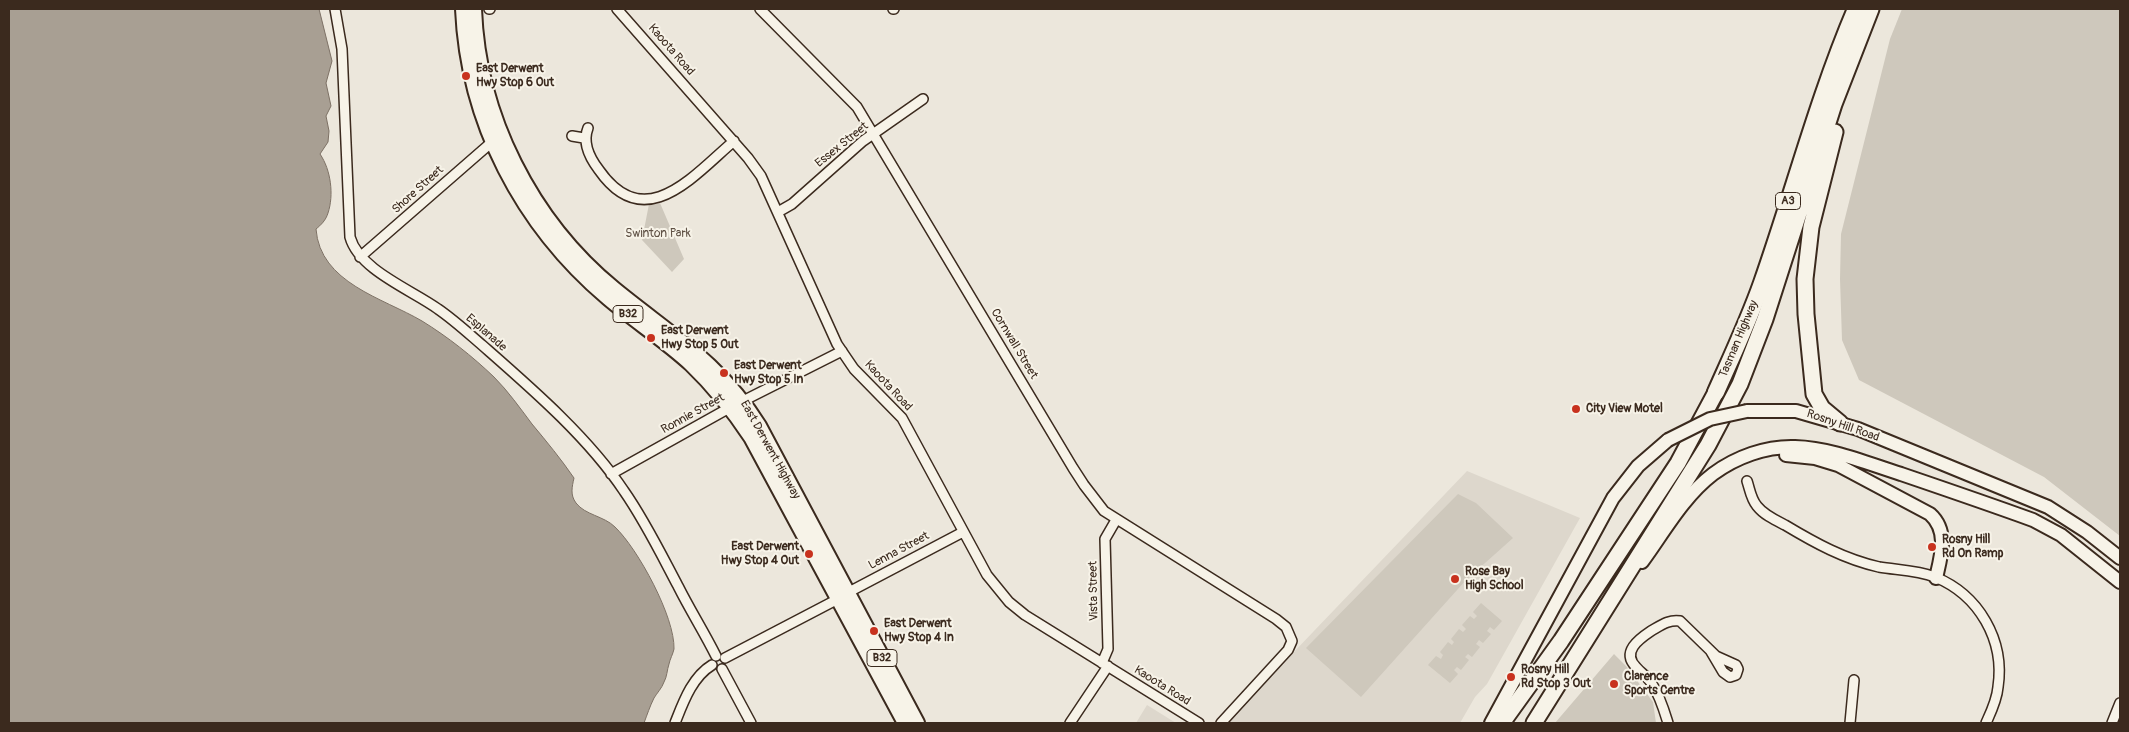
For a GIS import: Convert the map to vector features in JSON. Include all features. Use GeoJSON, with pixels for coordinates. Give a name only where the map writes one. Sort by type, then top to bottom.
{"type":"FeatureCollection","features":[{"type":"Feature","properties":{"kind":"highway","name":"Tasman Highway"},"geometry":{"type":"LineString","coordinates":[[1511,723],[1561,641],[1678,463],[1716,392],[1760,289],[1825,90],[1856,9]]}},
{"type":"Feature","properties":{"kind":"highway","name":"Tasman Highway"},"geometry":{"type":"LineString","coordinates":[[1534,723],[1708,445],[1740,384],[1764,319],[1826,130],[1871,9]]}},
{"type":"Feature","properties":{"kind":"highway"},"geometry":{"type":"LineString","coordinates":[[1840,423],[1822,408],[1814,394],[1806,314],[1805,279],[1813,220],[1863,27]]}},
{"type":"Feature","properties":{"kind":"highway","name":"Tasman Highway"},"geometry":{"type":"LineString","coordinates":[[1502,723],[1561,641]]}},
{"type":"Feature","properties":{"kind":"main road","name":"East Derwent Highway"},"geometry":{"type":"LineString","coordinates":[[463,9],[470,67],[482,115],[492,142],[528,210],[564,256],[609,299],[689,362],[759,426],[905,723]]}},
{"type":"Feature","properties":{"kind":"main road","name":"East Derwent Highway"},"geometry":{"type":"LineString","coordinates":[[474,9],[479,61],[495,119],[513,161],[544,214],[589,267],[614,289],[689,346],[722,377],[737,404]]}},
{"type":"Feature","properties":{"kind":"main road","name":"Rosny Hill Road"},"geometry":{"type":"LineString","coordinates":[[1491,723],[1613,498],[1638,466],[1668,440],[1710,419],[1746,411],[1796,411],[1840,423],[2048,507],[2120,558]]}},
{"type":"Feature","properties":{"kind":"main road"},"geometry":{"type":"LineString","coordinates":[[1698,488],[1718,470],[1756,453],[1794,447],[1827,451],[2033,520],[2061,535],[2120,582]]}},
{"type":"Feature","properties":{"kind":"main road"},"geometry":{"type":"LineString","coordinates":[[1698,488],[1717,474],[1734,466],[1766,456],[1800,456],[1838,465],[1925,510],[1935,518],[1942,540],[1936,578]]}},
{"type":"Feature","properties":{"kind":"main road","name":"Tasman Highway"},"geometry":{"type":"LineString","coordinates":[[1602,613],[1612,605],[1674,516],[1698,488]]}},
{"type":"Feature","properties":{"kind":"main road"},"geometry":{"type":"LineString","coordinates":[[2104,545],[2120,564]]}},
{"type":"Feature","properties":{"kind":"main road","name":"East Derwent Highway"},"geometry":{"type":"LineString","coordinates":[[842,596],[917,723]]}},
{"type":"Feature","properties":{"kind":"street","name":"Esplanade"},"geometry":{"type":"LineString","coordinates":[[335,9],[341,42],[350,237],[353,248],[360,257],[377,270],[439,310],[460,326],[536,393],[611,474],[624,490],[652,537],[720,657]]}},
{"type":"Feature","properties":{"kind":"street","name":"Kaoota Road"},"geometry":{"type":"LineString","coordinates":[[617,9],[734,141],[761,176],[842,351],[854,369],[902,418],[987,575],[1009,602],[1024,615],[1199,723]]}},
{"type":"Feature","properties":{"kind":"street","name":"Cornwall Street"},"geometry":{"type":"LineString","coordinates":[[760,9],[851,99],[874,134],[1084,486],[1104,510],[1116,520],[1276,619],[1291,634],[1292,641],[1284,655],[1222,723]]}},
{"type":"Feature","properties":{"kind":"street","name":"Essex Street"},"geometry":{"type":"LineString","coordinates":[[778,212],[792,204],[850,151],[923,99]]}},
{"type":"Feature","properties":{"kind":"street"},"geometry":{"type":"LineString","coordinates":[[588,128],[584,138],[595,164],[611,185],[630,196],[646,199],[663,197],[678,189],[734,141]]}},
{"type":"Feature","properties":{"kind":"street"},"geometry":{"type":"LineString","coordinates":[[572,136],[584,138]]}},
{"type":"Feature","properties":{"kind":"street","name":"Shore Street"},"geometry":{"type":"LineString","coordinates":[[360,257],[492,142]]}},
{"type":"Feature","properties":{"kind":"street","name":"Ronnie Street"},"geometry":{"type":"LineString","coordinates":[[611,474],[737,404],[842,351]]}},
{"type":"Feature","properties":{"kind":"street"},"geometry":{"type":"LineString","coordinates":[[1747,481],[1752,498],[1762,511],[1816,544],[1837,554],[1868,564],[1920,573],[1936,578],[1956,588],[1972,602],[1985,620],[1995,642],[1999,666],[1998,689],[1986,723]]}},
{"type":"Feature","properties":{"kind":"street","name":"Vista Street"},"geometry":{"type":"LineString","coordinates":[[1105,664],[1108,650],[1105,539],[1116,520]]}},
{"type":"Feature","properties":{"kind":"street","name":"Lenna Street"},"geometry":{"type":"LineString","coordinates":[[720,657],[842,596],[963,532]]}},
{"type":"Feature","properties":{"kind":"street"},"geometry":{"type":"LineString","coordinates":[[1668,723],[1660,699],[1652,684],[1632,663],[1631,654],[1633,646],[1642,637],[1667,622],[1677,620],[1690,629],[1710,650]]}},
{"type":"Feature","properties":{"kind":"street"},"geometry":{"type":"LineString","coordinates":[[712,666],[712,659],[720,657],[726,663],[722,669]]}},
{"type":"Feature","properties":{"kind":"street"},"geometry":{"type":"LineString","coordinates":[[1070,723],[1105,664]]}},
{"type":"Feature","properties":{"kind":"street"},"geometry":{"type":"LineString","coordinates":[[712,666],[717,670],[722,669]]}},
{"type":"Feature","properties":{"kind":"street"},"geometry":{"type":"LineString","coordinates":[[676,723],[682,705],[696,680],[705,669],[712,666]]}},
{"type":"Feature","properties":{"kind":"street"},"geometry":{"type":"LineString","coordinates":[[722,669],[752,723]]}},
{"type":"Feature","properties":{"kind":"street"},"geometry":{"type":"LineString","coordinates":[[1850,723],[1854,680]]}},
{"type":"Feature","properties":{"kind":"street"},"geometry":{"type":"LineString","coordinates":[[2112,723],[2120,703]]}},
{"type":"Feature","properties":{"kind":"shaded area"},"geometry":{"type":"Polygon","coordinates":[[[9,9],[319,9],[332,61],[326,83],[331,106],[326,116],[329,131],[328,142],[320,154],[329,175],[331,198],[326,218],[316,229],[320,248],[329,263],[341,276],[372,296],[432,327],[494,377],[574,478],[572,494],[576,503],[584,510],[611,523],[634,551],[654,584],[662,602],[673,635],[674,649],[665,680],[654,698],[644,723],[9,723],[9,9]]]}},
{"type":"Feature","properties":{"kind":"shaded area","name":"Rose Bay High School"},"geometry":{"type":"Polygon","coordinates":[[[1467,471],[1580,518],[1487,684],[1475,697],[1460,723],[1226,723],[1467,471]]]}},
{"type":"Feature","properties":{"kind":"shaded area"},"geometry":{"type":"Polygon","coordinates":[[[1147,705],[1176,723],[1136,723],[1147,705]]]}},
{"type":"Feature","properties":{"kind":"green space"},"geometry":{"type":"Polygon","coordinates":[[[1902,9],[2120,9],[2120,536],[2044,477],[1859,380],[1842,340],[1841,234],[1890,39],[1902,9]]]}},
{"type":"Feature","properties":{"kind":"green space","name":"Swinton Park"},"geometry":{"type":"Polygon","coordinates":[[[660,203],[684,259],[672,272],[642,240],[649,204],[660,203]]]}},
{"type":"Feature","properties":{"kind":"green space"},"geometry":{"type":"Polygon","coordinates":[[[1458,494],[1476,503],[1513,538],[1466,580],[1361,697],[1306,648],[1458,494]]]}},
{"type":"Feature","properties":{"kind":"green space"},"geometry":{"type":"Polygon","coordinates":[[[1481,603],[1502,621],[1494,630],[1490,627],[1487,631],[1491,634],[1483,643],[1479,640],[1476,644],[1480,647],[1472,657],[1468,654],[1465,657],[1469,660],[1461,670],[1457,667],[1454,670],[1458,674],[1450,683],[1428,665],[1436,656],[1441,659],[1443,655],[1440,652],[1448,642],[1452,645],[1454,642],[1451,639],[1459,629],[1463,632],[1466,629],[1462,625],[1470,616],[1474,619],[1477,616],[1473,612],[1481,603]]]}},
{"type":"Feature","properties":{"kind":"green space","name":"Clarence Sports Centre"},"geometry":{"type":"Polygon","coordinates":[[[1614,654],[1626,666],[1653,702],[1656,723],[1555,723],[1614,654]]]}},
{"type":"Feature","properties":{"kind":"place","name":"East Derwent Hwy Stop 6 Out"},"geometry":{"type":"Point","coordinates":[466,76]}},
{"type":"Feature","properties":{"kind":"place","name":"East Derwent Hwy Stop 5 Out"},"geometry":{"type":"Point","coordinates":[651,338]}},
{"type":"Feature","properties":{"kind":"place","name":"East Derwent Hwy Stop 5 In"},"geometry":{"type":"Point","coordinates":[724,373]}},
{"type":"Feature","properties":{"kind":"place","name":"City View Motel"},"geometry":{"type":"Point","coordinates":[1576,409]}},
{"type":"Feature","properties":{"kind":"place","name":"Rosny Hill Rd On Ramp"},"geometry":{"type":"Point","coordinates":[1932,547]}},
{"type":"Feature","properties":{"kind":"place","name":"East Derwent Hwy Stop 4 Out"},"geometry":{"type":"Point","coordinates":[809,554]}},
{"type":"Feature","properties":{"kind":"place","name":"Rose Bay High School"},"geometry":{"type":"Point","coordinates":[1455,579]}},
{"type":"Feature","properties":{"kind":"place","name":"East Derwent Hwy Stop 4 In"},"geometry":{"type":"Point","coordinates":[874,631]}},
{"type":"Feature","properties":{"kind":"place","name":"Rosny Hill Rd Stop 3 Out"},"geometry":{"type":"Point","coordinates":[1511,677]}},
{"type":"Feature","properties":{"kind":"place","name":"Clarence Sports Centre"},"geometry":{"type":"Point","coordinates":[1614,684]}}]}
